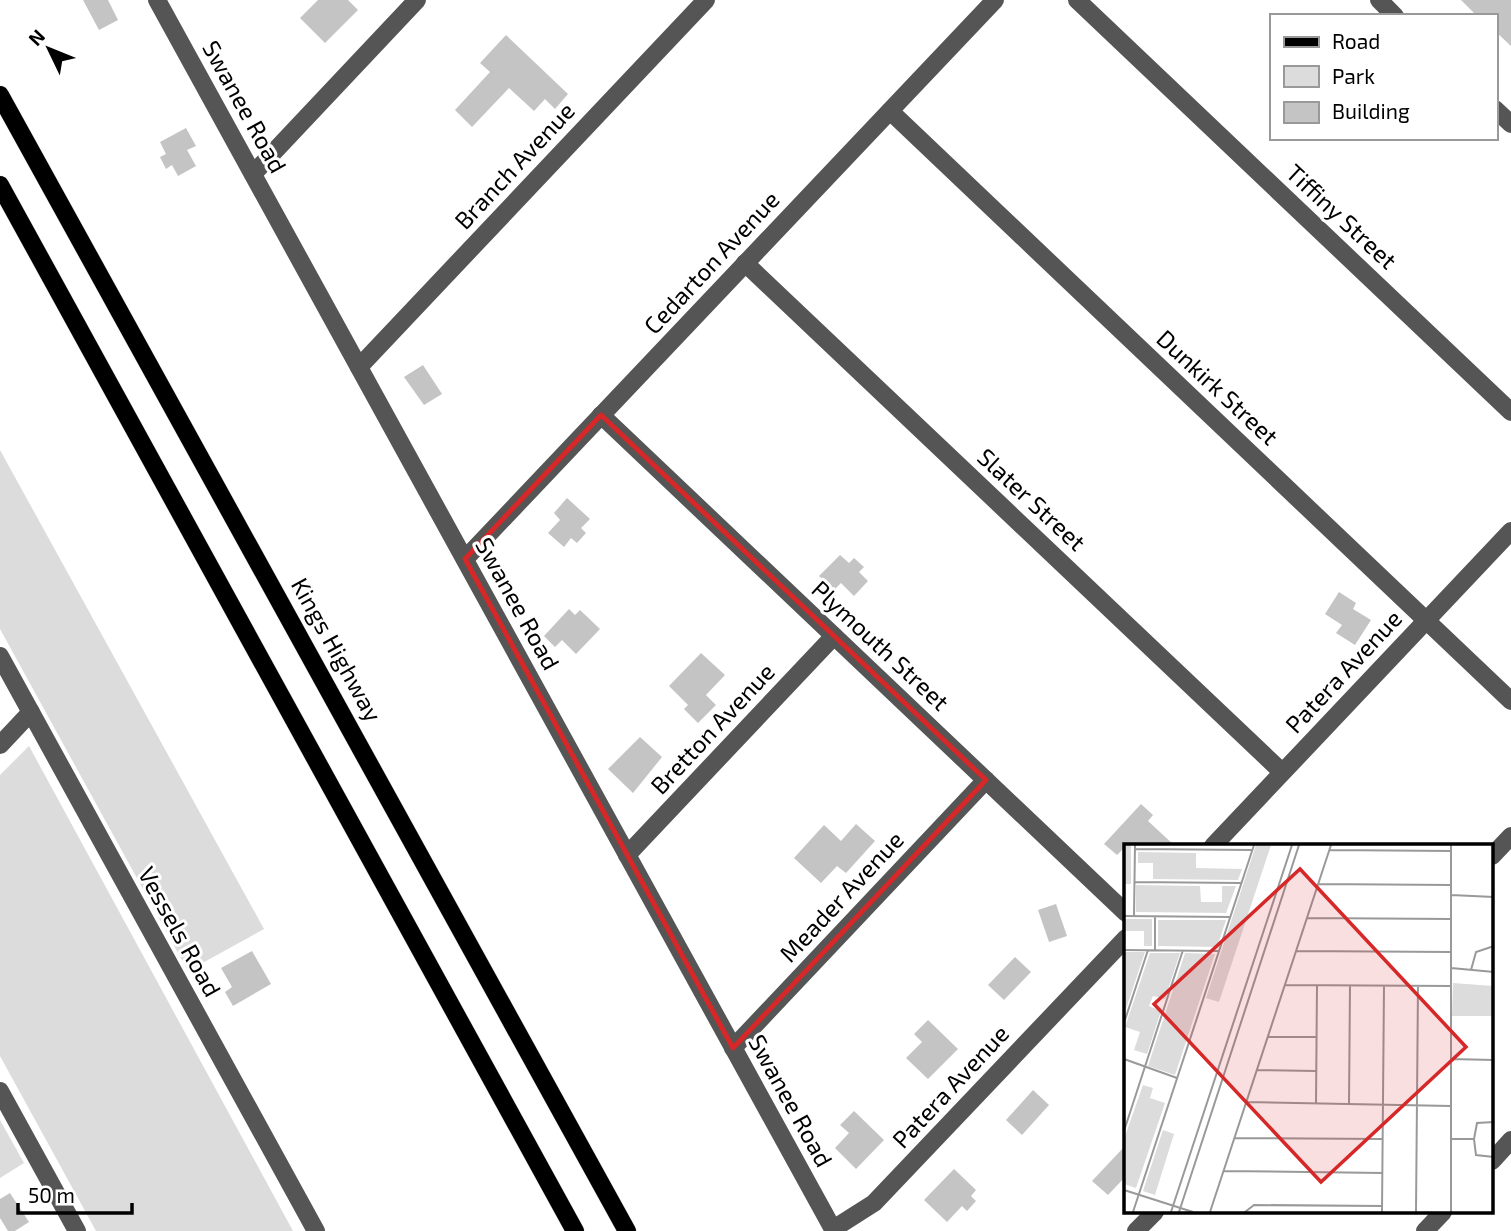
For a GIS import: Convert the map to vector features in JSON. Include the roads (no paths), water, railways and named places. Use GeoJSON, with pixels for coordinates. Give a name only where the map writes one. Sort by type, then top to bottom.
{"type":"FeatureCollection","features":[{"type":"Feature","properties":{"kind":"main road","name":"Kings Highway"},"geometry":{"type":"LineString","coordinates":[[0,94],[627,1231]]}},
{"type":"Feature","properties":{"kind":"main road"},"geometry":{"type":"LineString","coordinates":[[0,185],[575,1231]]}},
{"type":"Feature","properties":{"kind":"street","name":"Swanee Road"},"geometry":{"type":"LineString","coordinates":[[157,0],[833,1230]]}},
{"type":"Feature","properties":{"kind":"street"},"geometry":{"type":"LineString","coordinates":[[253,174],[417,0]]}},
{"type":"Feature","properties":{"kind":"street","name":"Branch Avenue"},"geometry":{"type":"LineString","coordinates":[[359,367],[706,0]]}},
{"type":"Feature","properties":{"kind":"street","name":"Cedarton Avenue"},"geometry":{"type":"LineString","coordinates":[[465,559],[995,0]]}},
{"type":"Feature","properties":{"kind":"street","name":"Tiffiny Street"},"geometry":{"type":"LineString","coordinates":[[1077,0],[1511,412]]}},
{"type":"Feature","properties":{"kind":"street"},"geometry":{"type":"LineString","coordinates":[[1379,0],[1393,14]]}},
{"type":"Feature","properties":{"kind":"street","name":"Dunkirk Street"},"geometry":{"type":"LineString","coordinates":[[890,111],[1511,701]]}},
{"type":"Feature","properties":{"kind":"street","name":"Slater Street"},"geometry":{"type":"LineString","coordinates":[[745,263],[1282,772]]}},
{"type":"Feature","properties":{"kind":"street","name":"Plymouth Street"},"geometry":{"type":"LineString","coordinates":[[601,415],[1124,911]]}},
{"type":"Feature","properties":{"kind":"street","name":"Patera Avenue"},"geometry":{"type":"LineString","coordinates":[[1215,844],[1511,531]]}},
{"type":"Feature","properties":{"kind":"street","name":"Bretton Avenue"},"geometry":{"type":"LineString","coordinates":[[627,855],[834,636]]}},
{"type":"Feature","properties":{"kind":"street","name":"Vessels Road"},"geometry":{"type":"LineString","coordinates":[[0,656],[316,1231]]}},
{"type":"Feature","properties":{"kind":"street"},"geometry":{"type":"LineString","coordinates":[[0,745],[31,712]]}},
{"type":"Feature","properties":{"kind":"street","name":"Meader Avenue"},"geometry":{"type":"LineString","coordinates":[[733,1048],[986,780]]}},
{"type":"Feature","properties":{"kind":"street"},"geometry":{"type":"LineString","coordinates":[[1494,854],[1511,836]]}},
{"type":"Feature","properties":{"kind":"street","name":"Patera Avenue"},"geometry":{"type":"LineString","coordinates":[[833,1230],[874,1203],[1124,940]]}},
{"type":"Feature","properties":{"kind":"street"},"geometry":{"type":"LineString","coordinates":[[0,1091],[77,1231]]}},
{"type":"Feature","properties":{"kind":"street"},"geometry":{"type":"LineString","coordinates":[[1494,1159],[1511,1140]]}},
{"type":"Feature","properties":{"kind":"street"},"geometry":{"type":"LineString","coordinates":[[1136,1231],[1153,1214]]}},
{"type":"Feature","properties":{"kind":"street"},"geometry":{"type":"LineString","coordinates":[[1425,1231],[1441,1214]]}}]}
